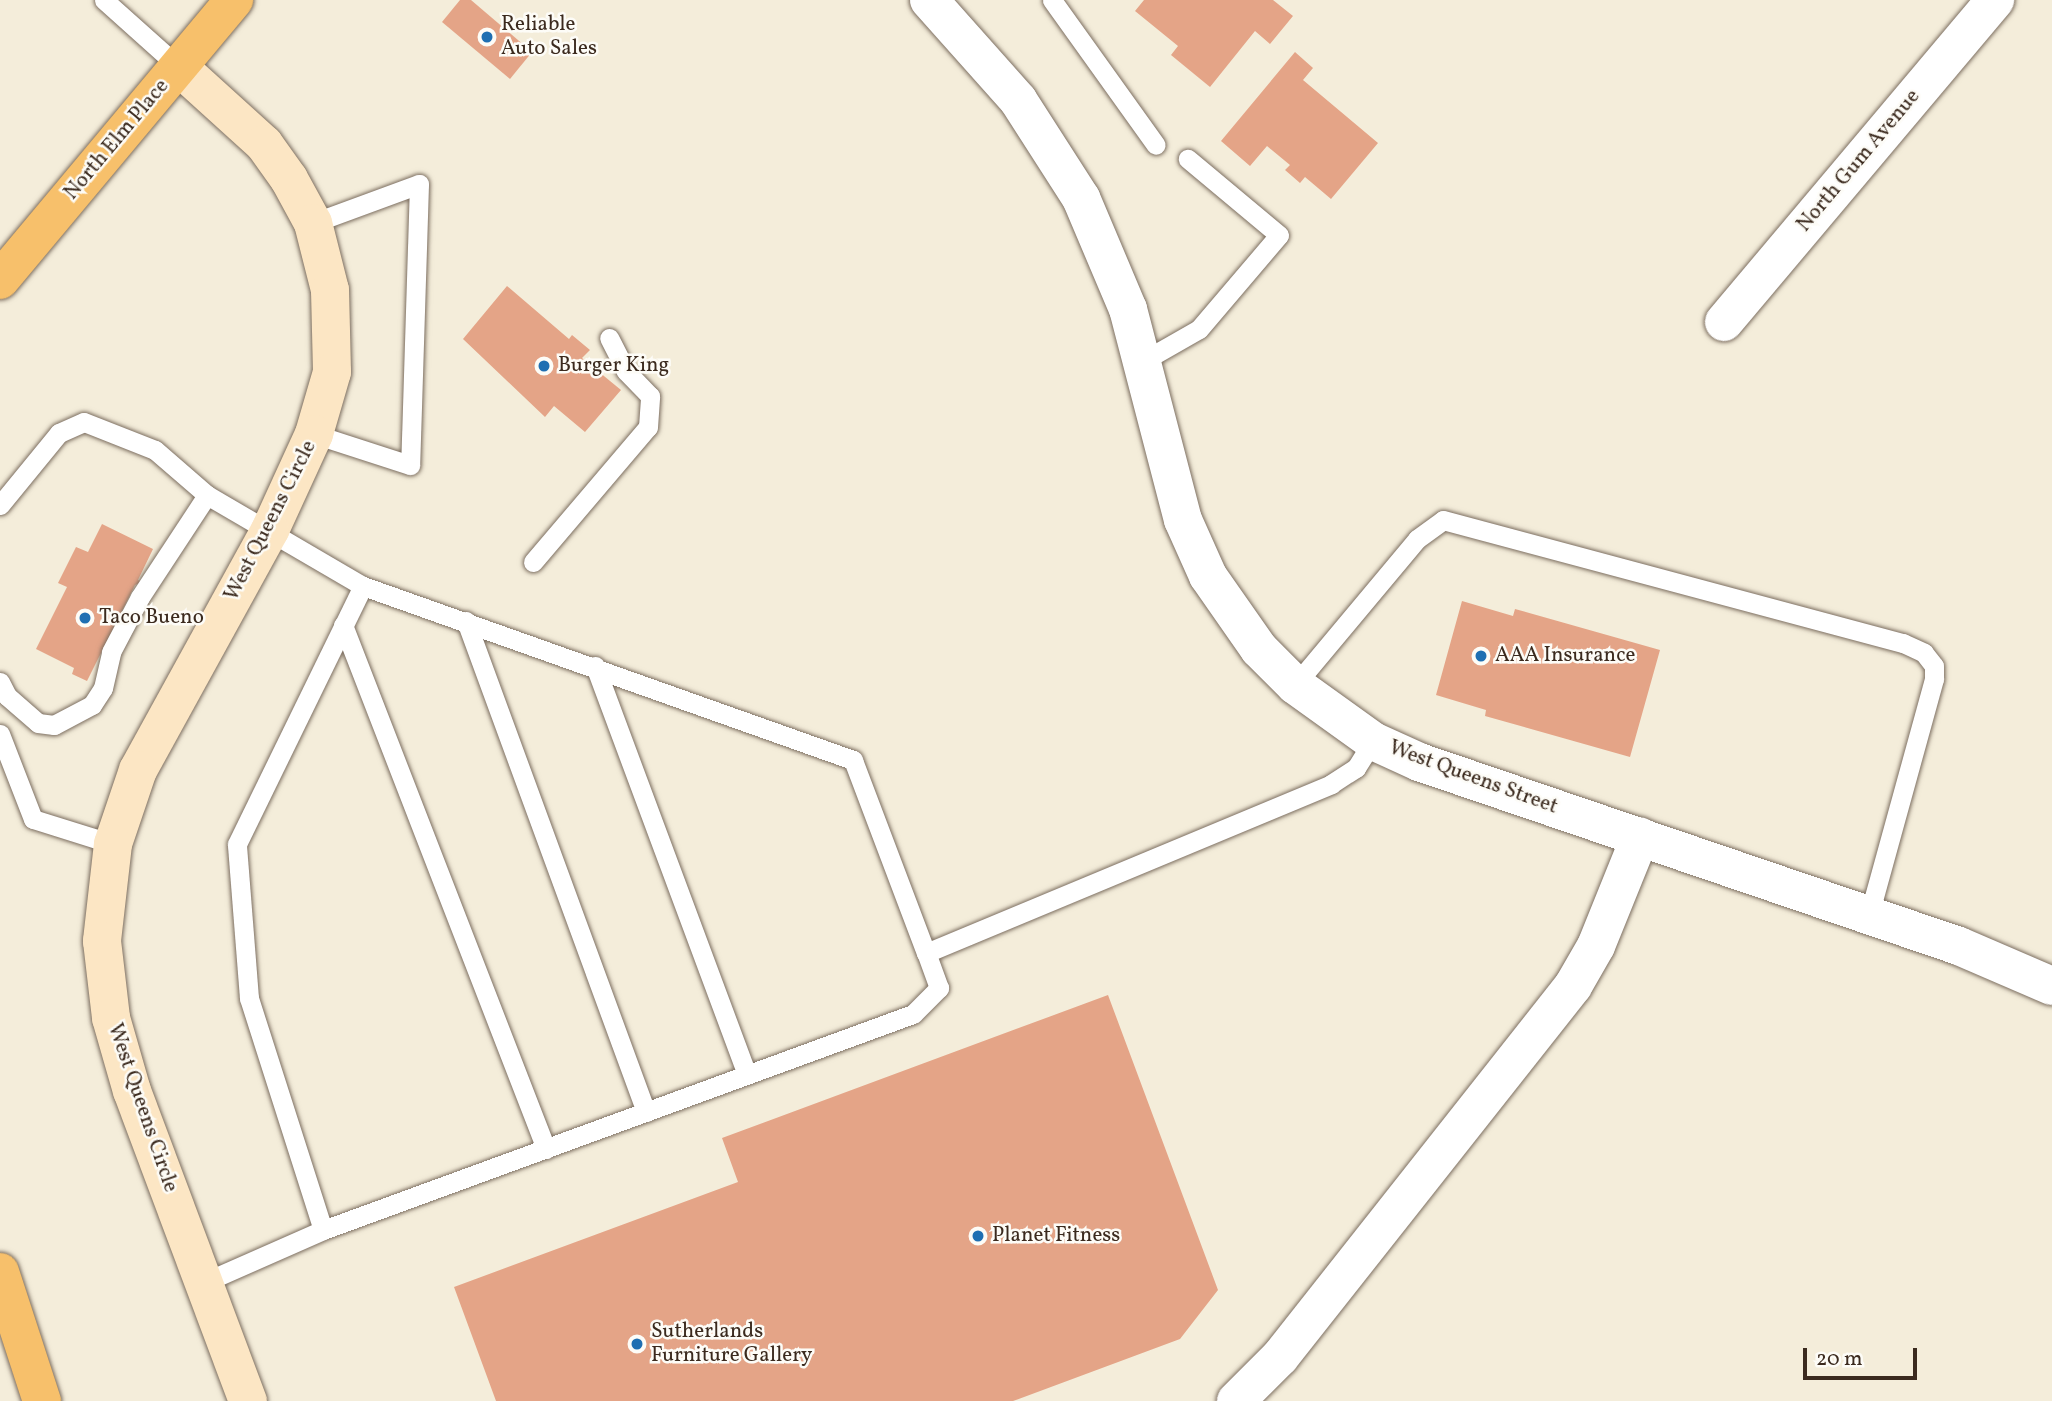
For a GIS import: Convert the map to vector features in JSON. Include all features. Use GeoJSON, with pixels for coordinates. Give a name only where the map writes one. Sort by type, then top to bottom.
{"type":"FeatureCollection","features":[{"type":"Feature","properties":{"kind":"main road","name":"North Elm Place"},"geometry":{"type":"LineString","coordinates":[[0,280],[234,0]]}},
{"type":"Feature","properties":{"kind":"main road"},"geometry":{"type":"LineString","coordinates":[[0,1272],[42,1401]]}},
{"type":"Feature","properties":{"kind":"street","name":"North Gum Avenue"},"geometry":{"type":"LineString","coordinates":[[1724,322],[1995,0]]}},
{"type":"Feature","properties":{"kind":"street","name":"West Queens Street"},"geometry":{"type":"LineString","coordinates":[[945,5],[1018,100],[1081,198],[1128,309],[1169,475],[1208,576],[1259,649],[1295,685],[1373,741],[1474,782],[1959,946],[2052,986]]}},
{"type":"Feature","properties":{"kind":"street","name":"West Queens Circle"},"geometry":{"type":"LineString","coordinates":[[179,67],[264,144],[313,223],[330,290],[332,372],[314,435],[270,530],[138,770],[113,844],[102,942],[111,1018],[132,1091],[248,1401]]}},
{"type":"Feature","properties":{"kind":"street"},"geometry":{"type":"LineString","coordinates":[[1236,1401],[1280,1357],[1573,986],[1596,946],[1640,837]]}},
{"type":"Feature","properties":{"kind":"lane"},"geometry":{"type":"LineString","coordinates":[[104,0],[179,67]]}},
{"type":"Feature","properties":{"kind":"lane"},"geometry":{"type":"LineString","coordinates":[[1052,0],[1156,145]]}},
{"type":"Feature","properties":{"kind":"lane"},"geometry":{"type":"LineString","coordinates":[[1143,361],[1199,329],[1279,235],[1188,159]]}},
{"type":"Feature","properties":{"kind":"lane"},"geometry":{"type":"LineString","coordinates":[[313,223],[419,184],[410,465],[314,435]]}},
{"type":"Feature","properties":{"kind":"lane"},"geometry":{"type":"LineString","coordinates":[[533,562],[648,427],[650,396],[626,371],[609,338]]}},
{"type":"Feature","properties":{"kind":"lane"},"geometry":{"type":"LineString","coordinates":[[0,505],[59,433],[84,422],[155,450],[207,495],[363,586],[595,666],[853,760],[939,988],[913,1014],[323,1230],[205,1282]]}},
{"type":"Feature","properties":{"kind":"lane"},"geometry":{"type":"LineString","coordinates":[[0,682],[7,696],[38,723],[54,725],[92,705],[103,688],[111,652],[140,597],[207,495]]}},
{"type":"Feature","properties":{"kind":"lane"},"geometry":{"type":"LineString","coordinates":[[1295,685],[1417,539],[1443,520],[1903,643],[1924,653],[1934,666],[1934,679],[1870,915]]}},
{"type":"Feature","properties":{"kind":"lane"},"geometry":{"type":"LineString","coordinates":[[323,1230],[249,998],[237,844],[363,586]]}},
{"type":"Feature","properties":{"kind":"lane"},"geometry":{"type":"LineString","coordinates":[[466,621],[646,1112]]}},
{"type":"Feature","properties":{"kind":"lane"},"geometry":{"type":"LineString","coordinates":[[343,625],[546,1149]]}},
{"type":"Feature","properties":{"kind":"lane"},"geometry":{"type":"LineString","coordinates":[[595,666],[747,1075]]}},
{"type":"Feature","properties":{"kind":"lane"},"geometry":{"type":"LineString","coordinates":[[0,734],[33,819],[113,844]]}},
{"type":"Feature","properties":{"kind":"lane"},"geometry":{"type":"LineString","coordinates":[[926,953],[1331,784],[1356,768],[1373,741]]}},
{"type":"Feature","properties":{"kind":"building","name":"Reliable Auto Sales"},"geometry":{"type":"Polygon","coordinates":[[[460,0],[471,0],[532,52],[510,79],[442,22],[460,0]]]}},
{"type":"Feature","properties":{"kind":"building"},"geometry":{"type":"Polygon","coordinates":[[[1144,0],[1273,0],[1293,16],[1270,44],[1255,31],[1210,87],[1171,55],[1178,46],[1135,11],[1144,0]]]}},
{"type":"Feature","properties":{"kind":"building"},"geometry":{"type":"Polygon","coordinates":[[[1295,52],[1313,68],[1303,80],[1378,143],[1331,199],[1305,177],[1300,183],[1285,170],[1290,165],[1267,146],[1250,166],[1221,141],[1295,52]]]}},
{"type":"Feature","properties":{"kind":"building","name":"Burger King"},"geometry":{"type":"Polygon","coordinates":[[[507,286],[569,339],[572,335],[590,350],[582,358],[621,390],[585,432],[554,406],[545,417],[463,339],[507,286]]]}},
{"type":"Feature","properties":{"kind":"building","name":"Taco Bueno"},"geometry":{"type":"Polygon","coordinates":[[[102,524],[153,549],[138,580],[142,582],[135,585],[87,681],[72,674],[74,668],[36,649],[67,587],[58,583],[76,547],[88,552],[102,524]]]}},
{"type":"Feature","properties":{"kind":"building"},"geometry":{"type":"Polygon","coordinates":[[[1462,601],[1513,616],[1515,609],[1660,650],[1630,757],[1485,716],[1486,710],[1436,695],[1462,601]]]}},
{"type":"Feature","properties":{"kind":"building","name":"Planet Fitness"},"geometry":{"type":"Polygon","coordinates":[[[1108,995],[1218,1290],[1180,1339],[1013,1401],[496,1401],[454,1287],[738,1182],[722,1138],[1108,995]]]}},
{"type":"Feature","properties":{"kind":"place","name":"Reliable Auto Sales"},"geometry":{"type":"Point","coordinates":[487,37]}},
{"type":"Feature","properties":{"kind":"place","name":"Burger King"},"geometry":{"type":"Point","coordinates":[544,366]}},
{"type":"Feature","properties":{"kind":"place","name":"Taco Bueno"},"geometry":{"type":"Point","coordinates":[85,618]}},
{"type":"Feature","properties":{"kind":"place","name":"AAA Insurance"},"geometry":{"type":"Point","coordinates":[1481,656]}},
{"type":"Feature","properties":{"kind":"place","name":"Planet Fitness"},"geometry":{"type":"Point","coordinates":[978,1236]}},
{"type":"Feature","properties":{"kind":"place","name":"Sutherlands Furniture Gallery"},"geometry":{"type":"Point","coordinates":[637,1344]}}]}
